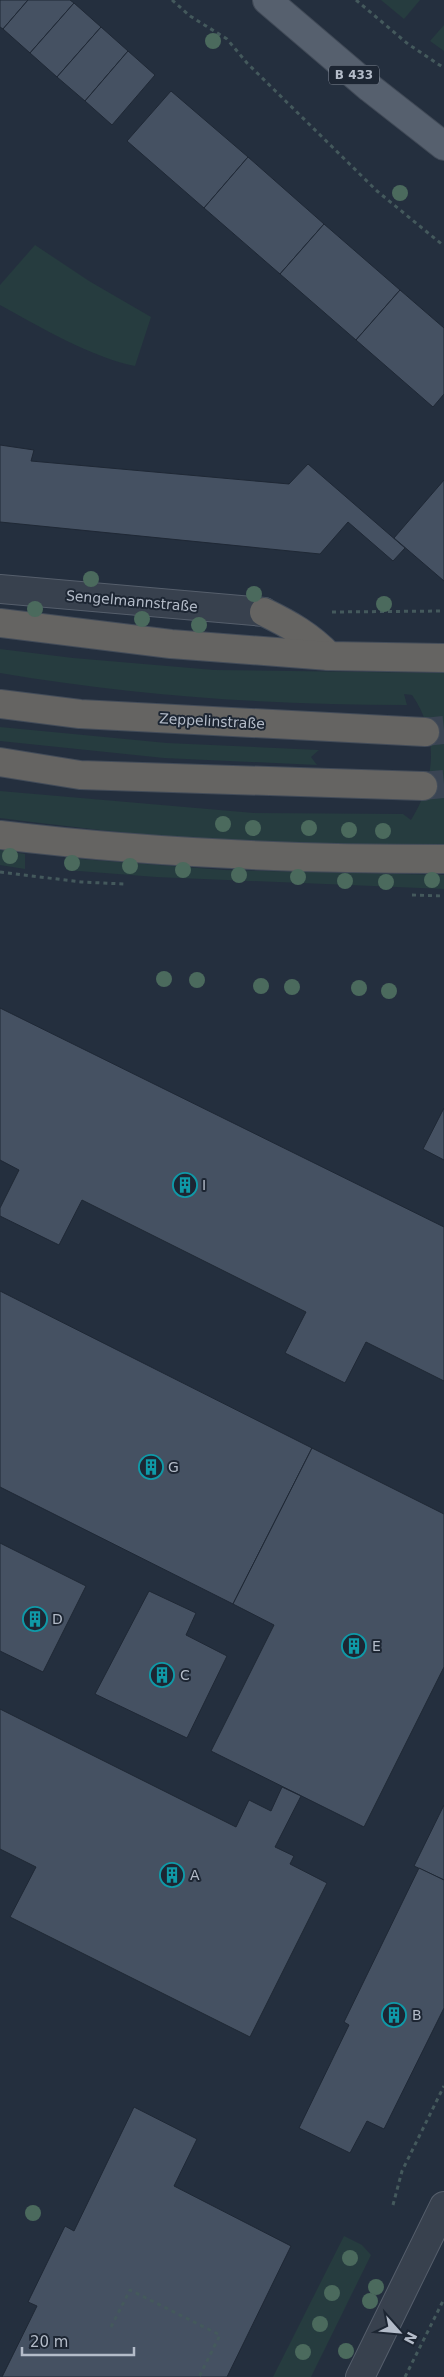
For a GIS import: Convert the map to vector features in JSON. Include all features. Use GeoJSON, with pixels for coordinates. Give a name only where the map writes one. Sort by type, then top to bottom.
{"type":"FeatureCollection","features":[{"type":"Feature","properties":{"kind":"highway"},"geometry":{"type":"LineString","coordinates":[[264,612],[290,625],[314,641],[329,656]]}},
{"type":"Feature","properties":{"kind":"highway"},"geometry":{"type":"LineString","coordinates":[[0,623],[172,644],[329,656],[444,658]]}},
{"type":"Feature","properties":{"kind":"highway","name":"Zeppelinstraße"},"geometry":{"type":"LineString","coordinates":[[0,704],[80,714],[425,732]]}},
{"type":"Feature","properties":{"kind":"highway"},"geometry":{"type":"LineString","coordinates":[[0,762],[80,775],[423,786]]}},
{"type":"Feature","properties":{"kind":"highway"},"geometry":{"type":"LineString","coordinates":[[0,835],[119,848],[324,859],[444,859]]}},
{"type":"Feature","properties":{"kind":"main road","name":"B 433"},"geometry":{"type":"LineString","coordinates":[[267,0],[370,88],[444,146]]}},
{"type":"Feature","properties":{"kind":"street","name":"Sengelmannstraße"},"geometry":{"type":"LineString","coordinates":[[0,590],[264,612]]}},
{"type":"Feature","properties":{"kind":"street"},"geometry":{"type":"LineString","coordinates":[[360,2377],[444,2206]]}},
{"type":"Feature","properties":{"kind":"path"},"geometry":{"type":"LineString","coordinates":[[172,0],[190,16],[227,39],[247,63],[377,191],[444,246]]}},
{"type":"Feature","properties":{"kind":"path"},"geometry":{"type":"LineString","coordinates":[[356,0],[408,44],[444,68]]}},
{"type":"Feature","properties":{"kind":"path"},"geometry":{"type":"LineString","coordinates":[[324,612],[444,611]]}},
{"type":"Feature","properties":{"kind":"path"},"geometry":{"type":"LineString","coordinates":[[393,2205],[402,2171],[444,2086]]}},
{"type":"Feature","properties":{"kind":"path"},"geometry":{"type":"LineString","coordinates":[[111,2328],[130,2290],[220,2335],[199,2377]]}},
{"type":"Feature","properties":{"kind":"path"},"geometry":{"type":"LineString","coordinates":[[405,2377],[444,2298]]}},
{"type":"Feature","properties":{"kind":"green space"},"geometry":{"type":"Polygon","coordinates":[[[381,0],[420,0],[404,19],[381,0]]]}},
{"type":"Feature","properties":{"kind":"green space"},"geometry":{"type":"Polygon","coordinates":[[[444,25],[444,51],[430,41],[444,25]]]}},
{"type":"Feature","properties":{"kind":"green space"},"geometry":{"type":"Polygon","coordinates":[[[35,245],[89,281],[151,317],[135,366],[84,349],[0,305],[0,285],[35,245]]]}},
{"type":"Feature","properties":{"kind":"green space"},"geometry":{"type":"Polygon","coordinates":[[[0,649],[73,658],[214,670],[444,673],[444,844],[333,846],[222,841],[0,818],[0,791],[254,813],[403,814],[411,820],[426,789],[431,757],[427,725],[412,695],[404,694],[407,705],[356,705],[203,698],[101,688],[0,673],[0,649]]]}},
{"type":"Feature","properties":{"kind":"green space"},"geometry":{"type":"Polygon","coordinates":[[[0,727],[167,743],[319,750],[311,757],[317,765],[164,758],[0,741],[0,727]]]}},
{"type":"Feature","properties":{"kind":"green space"},"geometry":{"type":"Polygon","coordinates":[[[0,850],[25,854],[25,869],[0,865],[0,850]]]}},
{"type":"Feature","properties":{"kind":"green space"},"geometry":{"type":"Polygon","coordinates":[[[67,858],[224,870],[444,875],[444,889],[156,877],[66,870],[67,858]]]}},
{"type":"Feature","properties":{"kind":"green space"},"geometry":{"type":"Polygon","coordinates":[[[344,2236],[362,2245],[371,2255],[311,2377],[273,2377],[344,2236]]]}},
{"type":"Feature","properties":{"kind":"building"},"geometry":{"type":"Polygon","coordinates":[[[0,0],[28,0],[3,29],[0,27],[0,0]]]}},
{"type":"Feature","properties":{"kind":"building"},"geometry":{"type":"Polygon","coordinates":[[[28,0],[70,0],[74,3],[30,53],[3,29],[28,0]]]}},
{"type":"Feature","properties":{"kind":"building"},"geometry":{"type":"Polygon","coordinates":[[[74,3],[101,27],[57,77],[30,53],[74,3]]]}},
{"type":"Feature","properties":{"kind":"building"},"geometry":{"type":"Polygon","coordinates":[[[101,27],[128,51],[85,101],[57,77],[101,27]]]}},
{"type":"Feature","properties":{"kind":"building"},"geometry":{"type":"Polygon","coordinates":[[[128,51],[155,75],[112,125],[85,101],[128,51]]]}},
{"type":"Feature","properties":{"kind":"building"},"geometry":{"type":"Polygon","coordinates":[[[171,91],[248,157],[204,208],[127,141],[171,91]]]}},
{"type":"Feature","properties":{"kind":"building"},"geometry":{"type":"Polygon","coordinates":[[[248,157],[324,224],[280,274],[204,208],[248,157]]]}},
{"type":"Feature","properties":{"kind":"building"},"geometry":{"type":"Polygon","coordinates":[[[324,224],[400,290],[356,340],[280,274],[324,224]]]}},
{"type":"Feature","properties":{"kind":"building"},"geometry":{"type":"Polygon","coordinates":[[[400,290],[444,328],[444,394],[433,407],[356,340],[400,290]]]}},
{"type":"Feature","properties":{"kind":"building"},"geometry":{"type":"Polygon","coordinates":[[[0,445],[34,450],[31,461],[289,484],[308,464],[405,548],[393,561],[348,522],[320,554],[0,522],[0,445]]]}},
{"type":"Feature","properties":{"kind":"building"},"geometry":{"type":"Polygon","coordinates":[[[444,480],[444,581],[394,538],[444,480]]]}},
{"type":"Feature","properties":{"kind":"building","name":"I"},"geometry":{"type":"Polygon","coordinates":[[[0,1008],[444,1227],[444,1381],[366,1342],[345,1383],[285,1353],[306,1312],[82,1200],[59,1245],[0,1216],[0,1208],[19,1170],[0,1160],[0,1008]]]}},
{"type":"Feature","properties":{"kind":"building"},"geometry":{"type":"Polygon","coordinates":[[[444,1108],[444,1160],[423,1149],[444,1108]]]}},
{"type":"Feature","properties":{"kind":"building","name":"G"},"geometry":{"type":"Polygon","coordinates":[[[0,1291],[312,1448],[233,1604],[0,1487],[0,1291]]]}},
{"type":"Feature","properties":{"kind":"building","name":"E"},"geometry":{"type":"Polygon","coordinates":[[[312,1448],[444,1514],[444,1667],[364,1827],[211,1751],[274,1625],[233,1604],[312,1448]]]}},
{"type":"Feature","properties":{"kind":"building","name":"D"},"geometry":{"type":"Polygon","coordinates":[[[0,1543],[86,1586],[43,1672],[0,1651],[0,1543]]]}},
{"type":"Feature","properties":{"kind":"building","name":"C"},"geometry":{"type":"Polygon","coordinates":[[[149,1591],[196,1613],[186,1635],[227,1656],[187,1738],[95,1694],[149,1591]]]}},
{"type":"Feature","properties":{"kind":"building","name":"A"},"geometry":{"type":"Polygon","coordinates":[[[0,1709],[236,1827],[249,1800],[271,1811],[282,1787],[301,1796],[275,1847],[294,1856],[290,1864],[327,1883],[250,2037],[10,1917],[36,1867],[0,1849],[0,1709]]]}},
{"type":"Feature","properties":{"kind":"building"},"geometry":{"type":"Polygon","coordinates":[[[444,1805],[444,1880],[414,1866],[444,1805]]]}},
{"type":"Feature","properties":{"kind":"building","name":"B"},"geometry":{"type":"Polygon","coordinates":[[[419,1868],[444,1880],[444,2008],[384,2129],[367,2121],[350,2153],[299,2128],[349,2025],[344,2022],[419,1868]]]}},
{"type":"Feature","properties":{"kind":"building"},"geometry":{"type":"Polygon","coordinates":[[[134,2107],[197,2139],[174,2186],[291,2246],[227,2377],[2,2377],[37,2306],[28,2302],[65,2226],[74,2231],[134,2107]]]}},
{"type":"Feature","properties":{"kind":"tunnel"},"geometry":{"type":"LineString","coordinates":[[425,732],[444,730]]}},
{"type":"Feature","properties":{"kind":"tunnel"},"geometry":{"type":"LineString","coordinates":[[423,786],[444,784]]}},
{"type":"Feature","properties":{"kind":"place","name":"I"},"geometry":{"type":"Point","coordinates":[185,1185]}},
{"type":"Feature","properties":{"kind":"place","name":"G"},"geometry":{"type":"Point","coordinates":[151,1467]}},
{"type":"Feature","properties":{"kind":"place","name":"D"},"geometry":{"type":"Point","coordinates":[35,1619]}},
{"type":"Feature","properties":{"kind":"place","name":"E"},"geometry":{"type":"Point","coordinates":[354,1646]}},
{"type":"Feature","properties":{"kind":"place","name":"C"},"geometry":{"type":"Point","coordinates":[162,1675]}},
{"type":"Feature","properties":{"kind":"place","name":"A"},"geometry":{"type":"Point","coordinates":[172,1875]}},
{"type":"Feature","properties":{"kind":"place","name":"B"},"geometry":{"type":"Point","coordinates":[394,2015]}}]}
